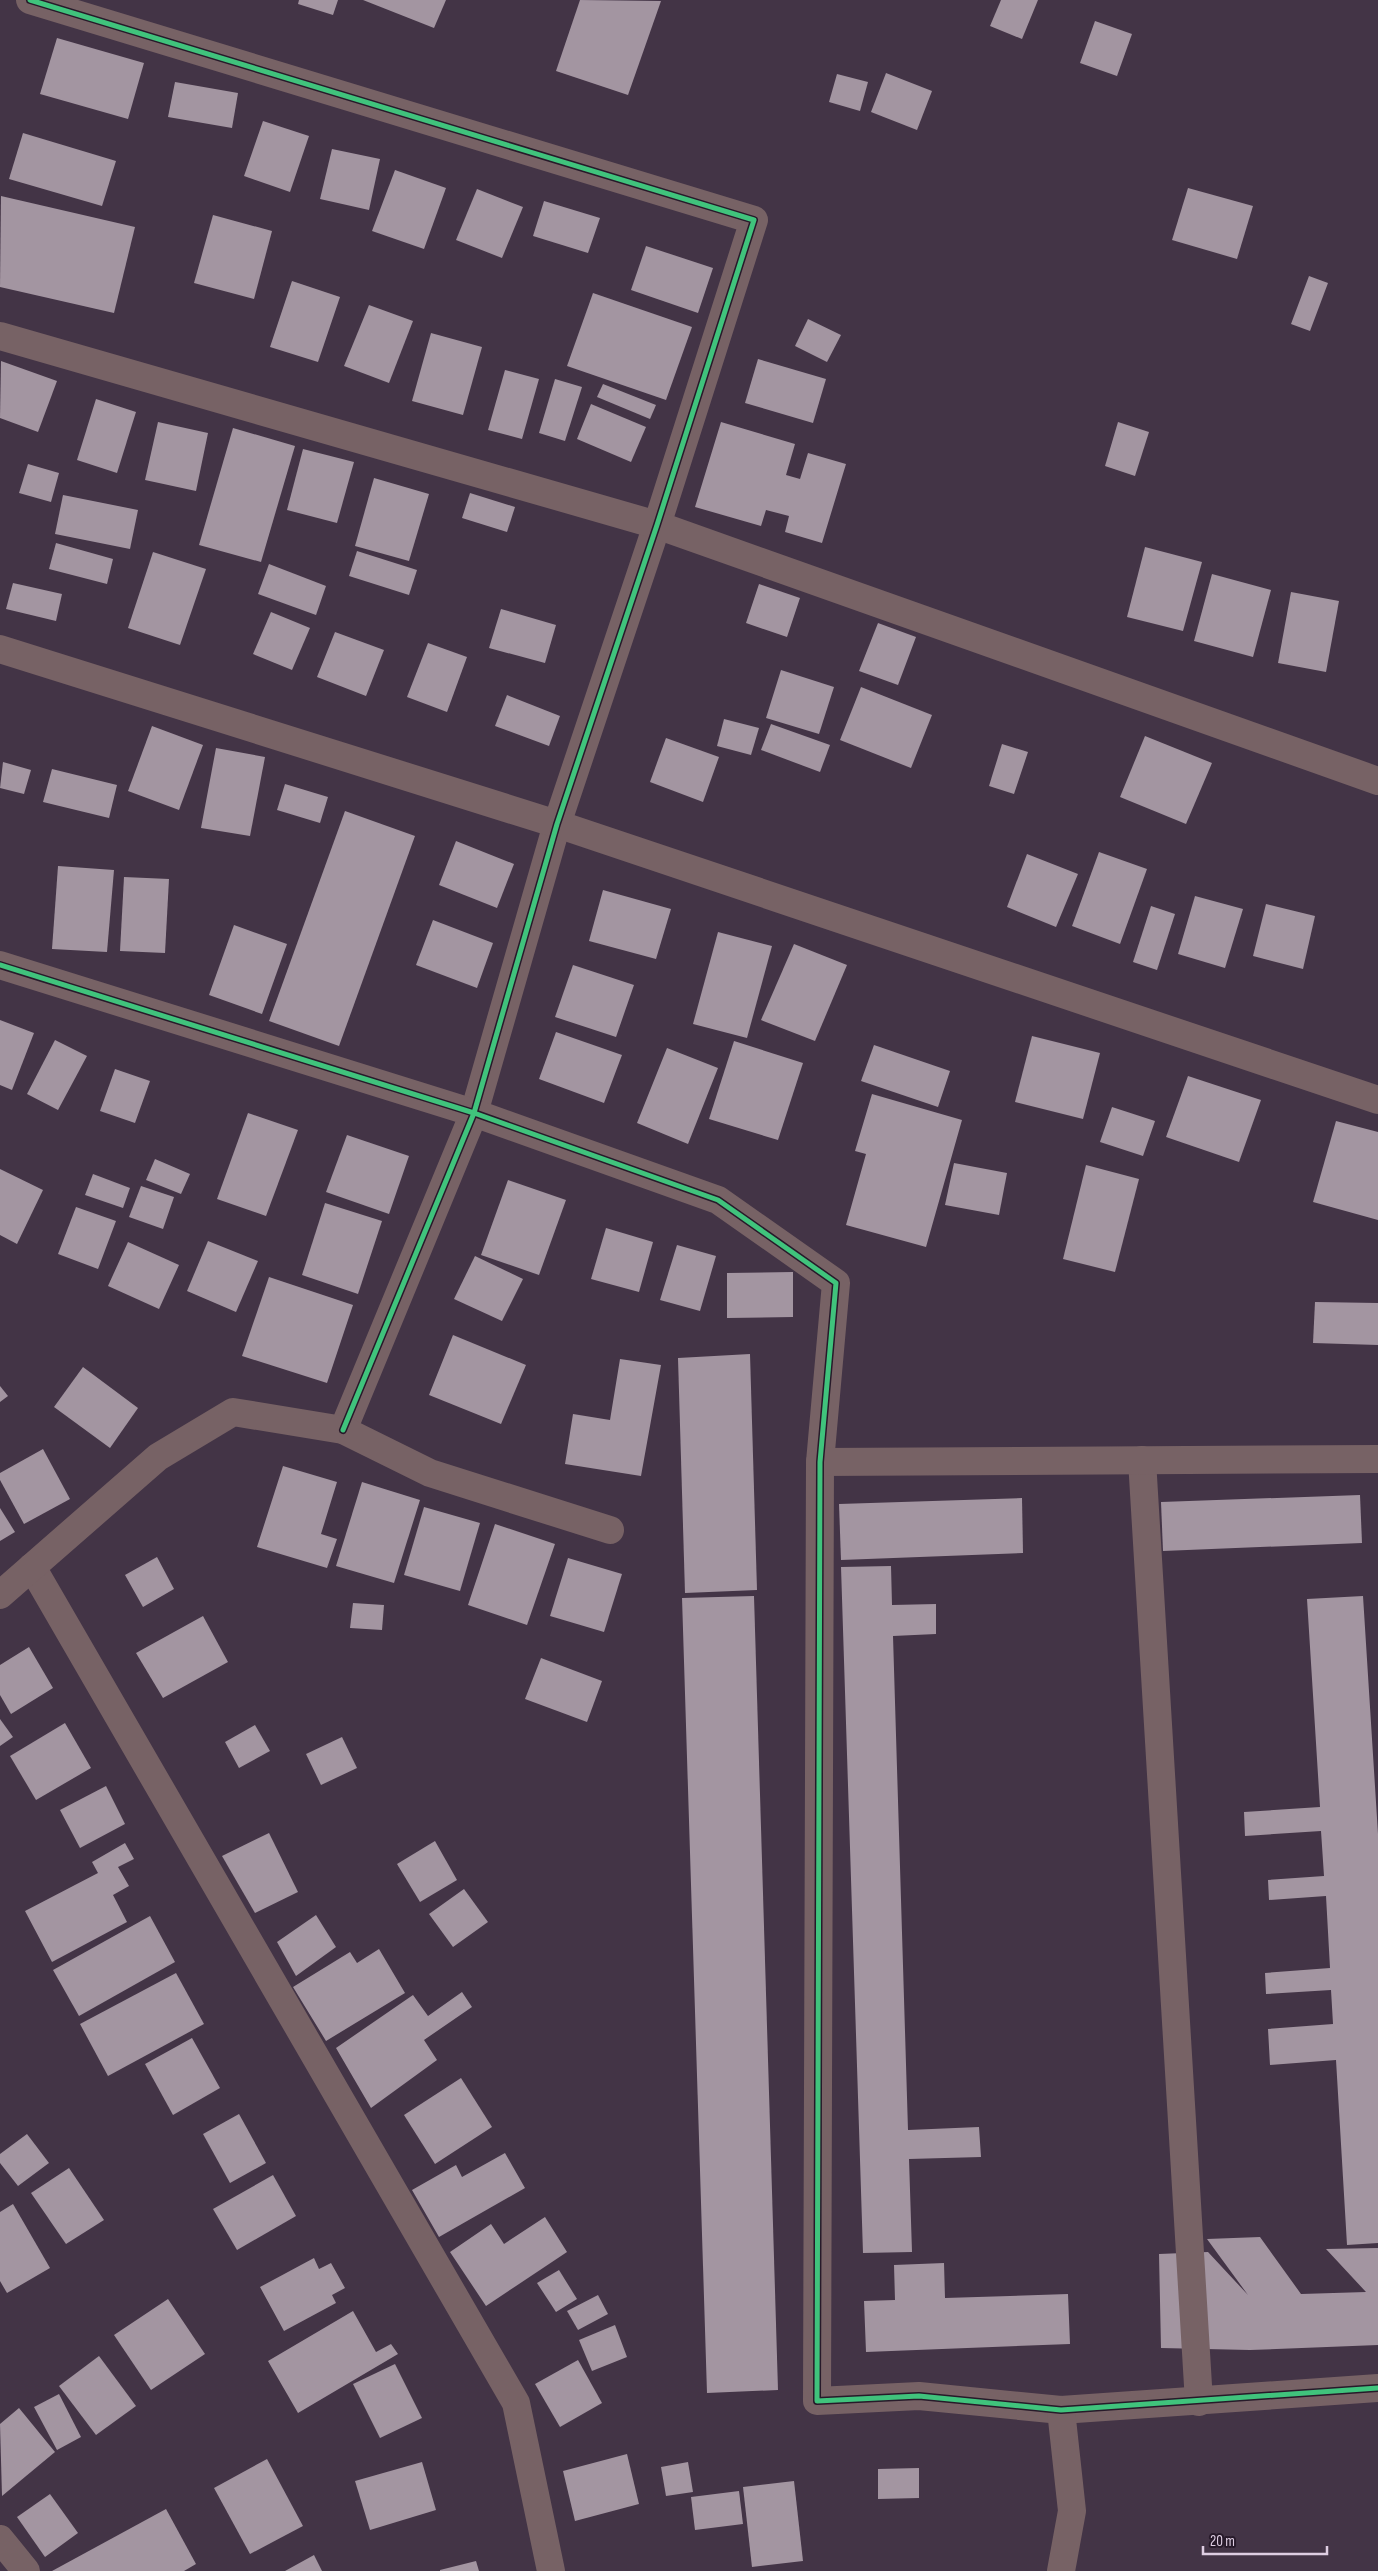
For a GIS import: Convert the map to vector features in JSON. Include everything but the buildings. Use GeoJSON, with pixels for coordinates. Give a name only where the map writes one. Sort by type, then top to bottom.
{"type":"FeatureCollection","features":[{"type":"Feature","properties":{"kind":"street"},"geometry":{"type":"LineString","coordinates":[[30,0],[754,220],[657,525],[557,824],[474,1113],[344,1430]]}},
{"type":"Feature","properties":{"kind":"street"},"geometry":{"type":"LineString","coordinates":[[0,336],[657,525],[1378,781]]}},
{"type":"Feature","properties":{"kind":"street"},"geometry":{"type":"LineString","coordinates":[[0,649],[557,824],[1378,1100]]}},
{"type":"Feature","properties":{"kind":"street"},"geometry":{"type":"LineString","coordinates":[[0,965],[474,1113],[718,1200],[836,1283],[820,1462],[817,2401],[919,2396],[1061,2410],[1199,2402],[1378,2388]]}},
{"type":"Feature","properties":{"kind":"street"},"geometry":{"type":"LineString","coordinates":[[0,1595],[158,1457],[233,1412],[344,1430],[430,1473],[610,1530]]}},
{"type":"Feature","properties":{"kind":"street"},"geometry":{"type":"LineString","coordinates":[[820,1462],[1378,1459]]}},
{"type":"Feature","properties":{"kind":"street"},"geometry":{"type":"LineString","coordinates":[[1142,1460],[1199,2402]]}},
{"type":"Feature","properties":{"kind":"street"},"geometry":{"type":"LineString","coordinates":[[32,1567],[516,2403],[552,2571]]}},
{"type":"Feature","properties":{"kind":"street"},"geometry":{"type":"LineString","coordinates":[[1061,2410],[1072,2511],[1061,2571]]}},
{"type":"Feature","properties":{"kind":"street"},"geometry":{"type":"LineString","coordinates":[[0,2539],[26,2571]]}},
{"type":"Feature","properties":{"kind":"cycle path"},"geometry":{"type":"LineString","coordinates":[[30,0],[754,220],[657,525],[557,824],[474,1113],[343,1430]]}},
{"type":"Feature","properties":{"kind":"cycle path"},"geometry":{"type":"LineString","coordinates":[[0,965],[474,1113],[718,1200],[836,1283],[820,1462],[817,2401],[919,2396],[1061,2410],[1378,2388]]}}]}
